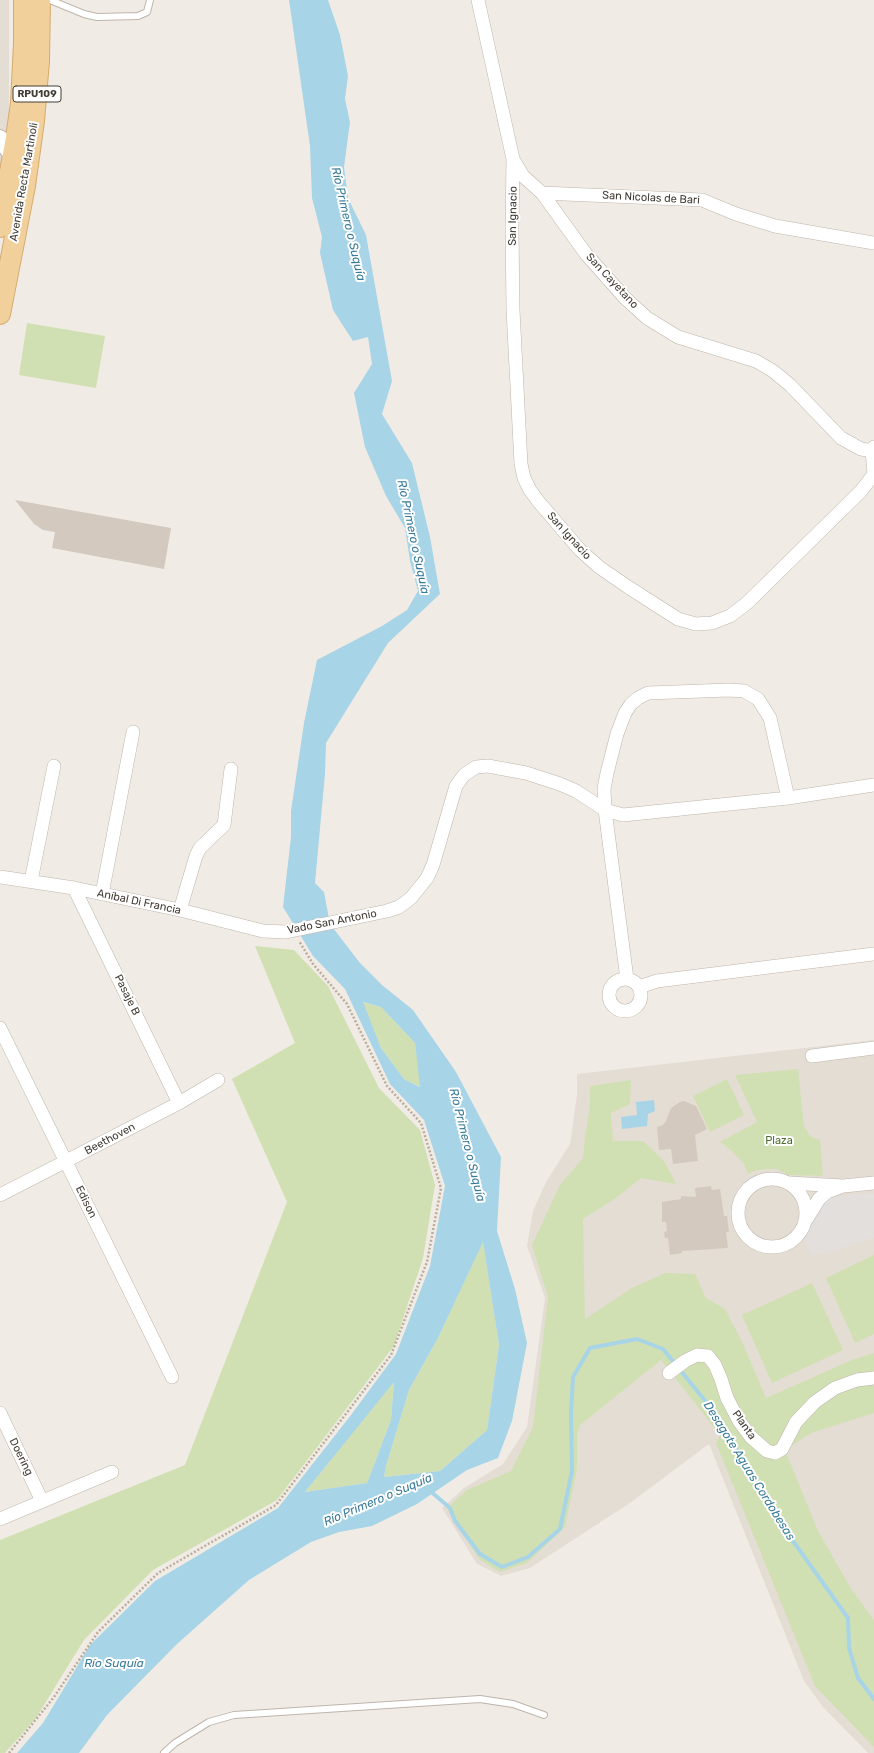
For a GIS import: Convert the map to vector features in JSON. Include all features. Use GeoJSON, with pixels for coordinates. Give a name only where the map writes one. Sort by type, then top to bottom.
{"type":"FeatureCollection","features":[{"type":"Feature","properties":{"kind":"main road","name":"Avenida Recta Martinoli"},"geometry":{"type":"LineString","coordinates":[[21,158],[24,0]]}},
{"type":"Feature","properties":{"kind":"main road","name":"Avenida Recta Martinoli"},"geometry":{"type":"LineString","coordinates":[[0,227],[11,185],[34,121],[39,61],[40,0]]}},
{"type":"Feature","properties":{"kind":"main road","name":"Avenida Recta Martinoli"},"geometry":{"type":"LineString","coordinates":[[0,314],[11,185]]}},
{"type":"Feature","properties":{"kind":"street","name":"San Cayetano"},"geometry":{"type":"LineString","coordinates":[[478,0],[513,159],[523,176],[542,193],[586,254],[625,298],[647,318],[678,337],[756,361],[773,371],[790,385],[841,438],[860,449],[873,449]]}},
{"type":"Feature","properties":{"kind":"street"},"geometry":{"type":"LineString","coordinates":[[0,138],[21,158]]}},
{"type":"Feature","properties":{"kind":"street","name":"San Ignacio"},"geometry":{"type":"LineString","coordinates":[[513,159],[513,310],[521,464],[524,478],[530,490],[580,550],[599,567],[678,619],[696,624],[712,623],[730,616],[747,603],[861,491],[874,474],[873,449]]}},
{"type":"Feature","properties":{"kind":"street","name":"San Nicolas de Bari"},"geometry":{"type":"LineString","coordinates":[[542,193],[702,200],[736,214],[775,226],[874,243]]}},
{"type":"Feature","properties":{"kind":"street"},"geometry":{"type":"LineString","coordinates":[[627,979],[605,810],[604,789],[607,773],[625,713],[631,704],[638,698],[648,693],[729,690],[744,691],[758,699],[770,718],[788,798]]}},
{"type":"Feature","properties":{"kind":"street"},"geometry":{"type":"LineString","coordinates":[[102,894],[133,732]]}},
{"type":"Feature","properties":{"kind":"street"},"geometry":{"type":"LineString","coordinates":[[31,880],[54,766]]}},
{"type":"Feature","properties":{"kind":"street","name":"Vado San Antonio"},"geometry":{"type":"LineString","coordinates":[[285,932],[386,911],[399,907],[411,898],[427,878],[456,786],[464,775],[476,767],[488,766],[526,773],[560,784],[576,791],[605,810]]}},
{"type":"Feature","properties":{"kind":"street"},"geometry":{"type":"LineString","coordinates":[[180,910],[196,856],[200,848],[224,825],[232,769]]}},
{"type":"Feature","properties":{"kind":"street"},"geometry":{"type":"LineString","coordinates":[[605,810],[623,815],[788,798],[874,785]]}},
{"type":"Feature","properties":{"kind":"street","name":"Aníbal Di Francia"},"geometry":{"type":"LineString","coordinates":[[0,877],[31,880],[74,888],[180,910],[263,931],[285,932]]}},
{"type":"Feature","properties":{"kind":"street","name":"Pasaje B"},"geometry":{"type":"LineString","coordinates":[[74,888],[179,1102]]}},
{"type":"Feature","properties":{"kind":"street"},"geometry":{"type":"LineString","coordinates":[[639,987],[657,981],[874,954]]}},
{"type":"Feature","properties":{"kind":"street"},"geometry":{"type":"LineString","coordinates":[[627,979],[632,980],[639,987],[641,997],[636,1007],[627,1011],[617,1008],[610,1000],[610,990],[616,981],[627,979]]}},
{"type":"Feature","properties":{"kind":"street","name":"Edison"},"geometry":{"type":"LineString","coordinates":[[0,1028],[172,1377]]}},
{"type":"Feature","properties":{"kind":"street"},"geometry":{"type":"LineString","coordinates":[[812,1056],[874,1048]]}},
{"type":"Feature","properties":{"kind":"street","name":"Beethoven"},"geometry":{"type":"LineString","coordinates":[[0,1195],[179,1102],[218,1080]]}},
{"type":"Feature","properties":{"kind":"street"},"geometry":{"type":"LineString","coordinates":[[842,1186],[827,1192],[818,1199],[799,1234],[791,1241],[781,1246],[770,1247],[759,1245],[749,1239],[742,1230],[738,1220],[738,1208],[741,1198],[747,1188],[756,1182],[767,1179],[778,1179],[789,1183],[842,1186],[874,1183]]}},
{"type":"Feature","properties":{"kind":"street"},"geometry":{"type":"LineString","coordinates":[[789,1183],[798,1190],[804,1200],[806,1212],[804,1223]]}},
{"type":"Feature","properties":{"kind":"street","name":"Planta"},"geometry":{"type":"LineString","coordinates":[[670,1373],[685,1361],[697,1355],[708,1356],[715,1365],[727,1398],[739,1421],[751,1437],[767,1451],[775,1453],[782,1449],[796,1422],[814,1402],[835,1388],[857,1380],[874,1378]]}},
{"type":"Feature","properties":{"kind":"street","name":"Doering"},"geometry":{"type":"LineString","coordinates":[[0,1413],[42,1501]]}},
{"type":"Feature","properties":{"kind":"street"},"geometry":{"type":"LineString","coordinates":[[0,1519],[112,1472]]}},
{"type":"Feature","properties":{"kind":"lane"},"geometry":{"type":"LineString","coordinates":[[50,0],[84,14],[97,17],[138,16],[147,12],[150,0]]}},
{"type":"Feature","properties":{"kind":"lane"},"geometry":{"type":"LineString","coordinates":[[164,1753],[209,1722],[234,1715],[480,1700],[512,1704],[544,1715]]}},
{"type":"Feature","properties":{"kind":"path"},"geometry":{"type":"LineString","coordinates":[[9,1753],[54,1697],[98,1632],[158,1573],[276,1505],[391,1355],[427,1262],[441,1188],[420,1123],[387,1086],[347,1004],[285,932]]}},
{"type":"Feature","properties":{"kind":"shaded area"},"geometry":{"type":"Polygon","coordinates":[[[0,0],[9,0],[9,142],[0,197],[0,0]]]}},
{"type":"Feature","properties":{"kind":"shaded area"},"geometry":{"type":"Polygon","coordinates":[[[874,1040],[874,1753],[868,1753],[823,1707],[804,1681],[709,1444],[630,1503],[530,1568],[501,1576],[477,1564],[442,1508],[464,1488],[503,1464],[527,1427],[545,1298],[527,1246],[533,1211],[546,1182],[570,1144],[577,1095],[577,1074],[874,1040]]]}},
{"type":"Feature","properties":{"kind":"shaded area"},"geometry":{"type":"Polygon","coordinates":[[[874,1193],[874,1237],[829,1252],[811,1255],[804,1237],[814,1214],[824,1200],[834,1197],[874,1193]]]}},
{"type":"Feature","properties":{"kind":"green space"},"geometry":{"type":"Polygon","coordinates":[[[27,323],[105,336],[96,388],[19,375],[27,323]]]}},
{"type":"Feature","properties":{"kind":"green space"},"geometry":{"type":"Polygon","coordinates":[[[255,946],[294,950],[328,986],[379,1088],[420,1130],[435,1185],[423,1258],[394,1346],[277,1500],[153,1570],[84,1640],[36,1718],[5,1753],[0,1753],[0,1540],[185,1465],[287,1202],[232,1079],[295,1043],[255,946]]]}},
{"type":"Feature","properties":{"kind":"green space"},"geometry":{"type":"Polygon","coordinates":[[[362,1002],[381,1007],[415,1043],[421,1087],[404,1079],[381,1048],[362,1002]]]}},
{"type":"Feature","properties":{"kind":"green space","name":"Plaza"},"geometry":{"type":"Polygon","coordinates":[[[798,1069],[804,1126],[810,1136],[820,1140],[823,1176],[788,1175],[777,1169],[754,1171],[748,1174],[744,1164],[731,1150],[720,1142],[757,1122],[735,1075],[798,1069]]]}},
{"type":"Feature","properties":{"kind":"green space"},"geometry":{"type":"Polygon","coordinates":[[[727,1079],[744,1115],[710,1132],[693,1096],[727,1079]]]}},
{"type":"Feature","properties":{"kind":"green space"},"geometry":{"type":"Polygon","coordinates":[[[631,1080],[630,1104],[611,1113],[613,1141],[643,1141],[664,1161],[676,1184],[641,1178],[616,1198],[583,1219],[585,1319],[632,1288],[665,1273],[695,1274],[706,1298],[725,1309],[743,1344],[766,1398],[852,1360],[874,1353],[874,1413],[811,1433],[785,1450],[818,1531],[850,1587],[874,1620],[874,1747],[815,1686],[716,1443],[720,1435],[661,1360],[580,1425],[577,1434],[577,1469],[565,1527],[527,1563],[500,1572],[480,1560],[447,1508],[467,1490],[511,1471],[533,1427],[548,1297],[532,1245],[560,1185],[583,1158],[590,1107],[590,1086],[631,1080]]]}},
{"type":"Feature","properties":{"kind":"green space"},"geometry":{"type":"Polygon","coordinates":[[[483,1241],[499,1345],[487,1430],[440,1471],[384,1477],[409,1390],[438,1338],[483,1241]]]}},
{"type":"Feature","properties":{"kind":"green space"},"geometry":{"type":"Polygon","coordinates":[[[874,1255],[874,1334],[855,1343],[826,1278],[874,1255]]]}},
{"type":"Feature","properties":{"kind":"green space"},"geometry":{"type":"Polygon","coordinates":[[[812,1283],[843,1350],[772,1383],[742,1315],[812,1283]]]}},
{"type":"Feature","properties":{"kind":"green space"},"geometry":{"type":"Polygon","coordinates":[[[394,1381],[391,1420],[367,1483],[305,1492],[394,1381]]]}},
{"type":"Feature","properties":{"kind":"water","name":"Río Suquía"},"geometry":{"type":"Polygon","coordinates":[[[289,0],[328,0],[340,35],[348,76],[345,99],[350,122],[344,167],[348,198],[366,235],[392,381],[382,414],[412,463],[430,537],[440,594],[388,643],[326,743],[325,774],[315,883],[324,892],[330,924],[360,963],[382,985],[413,1010],[456,1072],[501,1157],[497,1231],[515,1289],[527,1343],[512,1421],[498,1458],[467,1470],[417,1504],[372,1526],[339,1532],[311,1542],[249,1580],[177,1644],[107,1715],[79,1753],[17,1753],[43,1723],[90,1645],[155,1581],[278,1508],[351,1415],[396,1354],[430,1266],[445,1186],[424,1120],[390,1084],[345,989],[313,956],[283,907],[291,837],[291,811],[304,723],[317,660],[382,626],[407,610],[418,591],[410,561],[405,528],[386,496],[365,447],[354,393],[372,364],[368,337],[353,341],[333,310],[320,253],[322,237],[312,198],[310,146],[289,0]],[[363,1002],[381,1048],[404,1079],[420,1087],[415,1043],[381,1007],[363,1002]],[[483,1242],[438,1338],[409,1390],[384,1477],[440,1471],[487,1430],[499,1345],[483,1242]],[[394,1382],[305,1492],[367,1483],[391,1420],[394,1382]]]}},
{"type":"Feature","properties":{"kind":"water"},"geometry":{"type":"Polygon","coordinates":[[[654,1100],[655,1111],[648,1114],[647,1126],[622,1129],[621,1117],[637,1115],[636,1102],[654,1100]]]}},
{"type":"Feature","properties":{"kind":"building"},"geometry":{"type":"Polygon","coordinates":[[[15,500],[171,528],[164,569],[52,548],[55,532],[43,530],[34,524],[15,500]]]}},
{"type":"Feature","properties":{"kind":"building"},"geometry":{"type":"Polygon","coordinates":[[[684,1101],[696,1106],[707,1129],[695,1135],[698,1161],[673,1164],[671,1149],[659,1150],[657,1127],[663,1125],[666,1121],[671,1108],[684,1101]]]}},
{"type":"Feature","properties":{"kind":"building"},"geometry":{"type":"Polygon","coordinates":[[[711,1186],[712,1190],[720,1189],[724,1216],[727,1216],[729,1232],[726,1232],[728,1248],[682,1251],[682,1253],[670,1255],[668,1238],[665,1238],[664,1232],[667,1231],[666,1222],[662,1222],[662,1202],[681,1199],[681,1196],[696,1197],[695,1188],[711,1186]]]}},
{"type":"Feature","properties":{"kind":"waterway","name":"Desagote Aguas Cordobesas"},"geometry":{"type":"LineString","coordinates":[[429,1490],[450,1508],[455,1521],[480,1554],[502,1567],[528,1557],[560,1529],[572,1471],[571,1414],[573,1377],[590,1348],[637,1339],[663,1349],[711,1408],[793,1541],[848,1618],[849,1648],[858,1678],[874,1699]]}},
{"type":"Feature","properties":{"kind":"water label","name":"Río Primero o Suquía"},"geometry":{"type":"Point","coordinates":[348,224]}},
{"type":"Feature","properties":{"kind":"water label","name":"Río Primero o Suquía"},"geometry":{"type":"Point","coordinates":[413,537]}},
{"type":"Feature","properties":{"kind":"water label","name":"Río Primero o Suquía"},"geometry":{"type":"Point","coordinates":[467,1145]}},
{"type":"Feature","properties":{"kind":"water label","name":"Río Primero o Suquía"},"geometry":{"type":"Point","coordinates":[378,1500]}}]}
